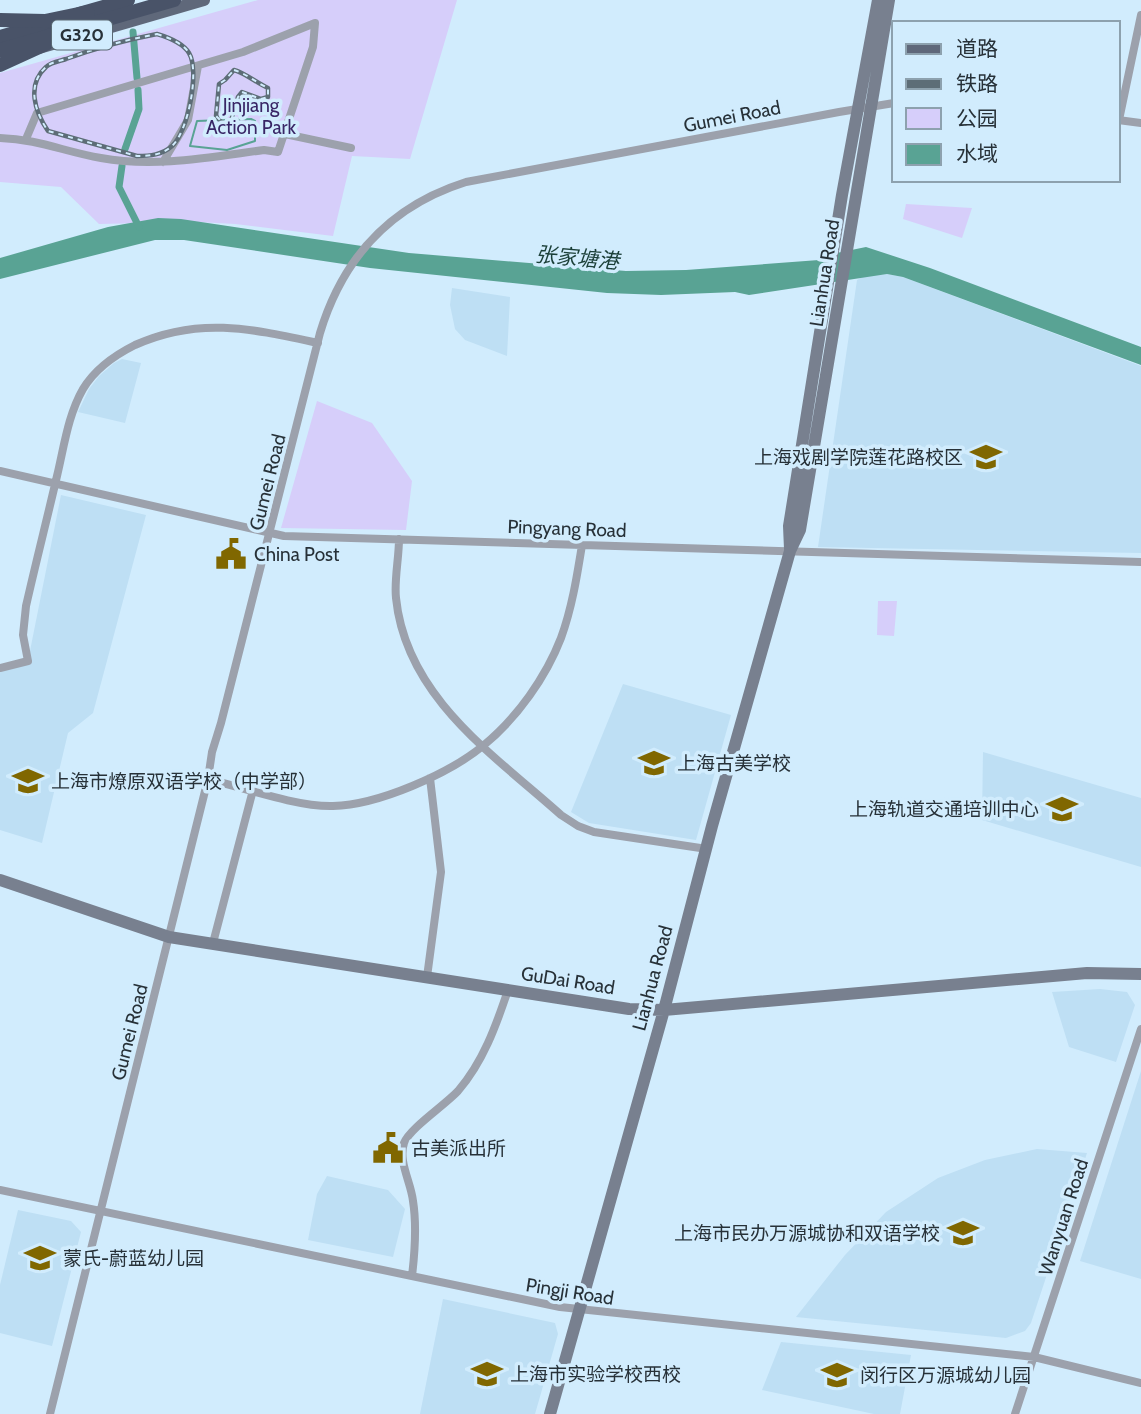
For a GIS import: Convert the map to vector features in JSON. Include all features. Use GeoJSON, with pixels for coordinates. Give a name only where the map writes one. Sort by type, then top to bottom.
{"type":"FeatureCollection","features":[{"type":"Feature","properties":{"kind":"highway"},"geometry":{"type":"LineString","coordinates":[[0,65],[128,0]]}},
{"type":"Feature","properties":{"kind":"highway"},"geometry":{"type":"LineString","coordinates":[[0,37],[90,18],[169,6]]}},
{"type":"Feature","properties":{"kind":"highway"},"geometry":{"type":"LineString","coordinates":[[0,20],[90,18]]}},
{"type":"Feature","properties":{"kind":"highway"},"geometry":{"type":"LineString","coordinates":[[0,48],[90,18]]}},
{"type":"Feature","properties":{"kind":"highway"},"geometry":{"type":"LineString","coordinates":[[0,31],[45,21]]}},
{"type":"Feature","properties":{"kind":"main road","name":"G320"},"geometry":{"type":"LineString","coordinates":[[0,31],[104,0]]}},
{"type":"Feature","properties":{"kind":"main road","name":"G320"},"geometry":{"type":"LineString","coordinates":[[0,59],[169,6],[204,0]]}},
{"type":"Feature","properties":{"kind":"main road","name":"Lianhua Road"},"geometry":{"type":"LineString","coordinates":[[835,284],[834,251],[878,0]]}},
{"type":"Feature","properties":{"kind":"main road","name":"Lianhua Road"},"geometry":{"type":"LineString","coordinates":[[550,1414],[790,551],[789,526],[835,284],[847,246],[889,0]]}},
{"type":"Feature","properties":{"kind":"main road","name":"GuDai Road"},"geometry":{"type":"LineString","coordinates":[[0,880],[169,937],[629,1009],[664,1010],[1087,973],[1141,974]]}},
{"type":"Feature","properties":{"kind":"street"},"geometry":{"type":"LineString","coordinates":[[1120,115],[1141,15]]}},
{"type":"Feature","properties":{"kind":"street"},"geometry":{"type":"LineString","coordinates":[[0,138],[26,139],[102,159],[163,162],[264,150],[278,152],[313,47],[315,23],[243,52],[37,113],[26,139]]}},
{"type":"Feature","properties":{"kind":"street"},"geometry":{"type":"LineString","coordinates":[[163,162],[188,120],[198,66]]}},
{"type":"Feature","properties":{"kind":"street","name":"Gumei Road"},"geometry":{"type":"LineString","coordinates":[[50,1414],[208,779],[212,751],[318,343],[331,300],[347,271],[370,240],[407,208],[444,189],[466,182],[892,103]]}},
{"type":"Feature","properties":{"kind":"street"},"geometry":{"type":"LineString","coordinates":[[1120,120],[1141,123]]}},
{"type":"Feature","properties":{"kind":"street"},"geometry":{"type":"LineString","coordinates":[[285,134],[351,148]]}},
{"type":"Feature","properties":{"kind":"street"},"geometry":{"type":"LineString","coordinates":[[0,668],[27,661],[23,635],[26,606],[71,416],[84,387],[109,361],[126,350],[169,333],[209,327],[251,329],[318,343]]}},
{"type":"Feature","properties":{"kind":"street","name":"Pingyang Road"},"geometry":{"type":"LineString","coordinates":[[0,471],[270,534],[1141,562]]}},
{"type":"Feature","properties":{"kind":"street"},"geometry":{"type":"LineString","coordinates":[[399,539],[396,597],[409,653],[444,709],[561,815],[578,826],[594,832],[707,849]]}},
{"type":"Feature","properties":{"kind":"street"},"geometry":{"type":"LineString","coordinates":[[208,779],[317,805],[345,805],[377,798],[430,778],[483,746],[523,703],[548,665],[568,617],[582,545]]}},
{"type":"Feature","properties":{"kind":"street"},"geometry":{"type":"LineString","coordinates":[[427,976],[442,872],[430,778]]}},
{"type":"Feature","properties":{"kind":"street"},"geometry":{"type":"LineString","coordinates":[[213,943],[253,790]]}},
{"type":"Feature","properties":{"kind":"street"},"geometry":{"type":"LineString","coordinates":[[412,1276],[415,1219],[413,1198],[403,1162],[404,1144],[408,1136],[442,1107],[474,1069],[492,1034],[508,989]]}},
{"type":"Feature","properties":{"kind":"street","name":"Wanyuan Road"},"geometry":{"type":"LineString","coordinates":[[1015,1414],[1141,1029]]}},
{"type":"Feature","properties":{"kind":"street","name":"Pingji Road"},"geometry":{"type":"LineString","coordinates":[[0,1190],[580,1310],[1034,1357],[1141,1383]]}},
{"type":"Feature","properties":{"kind":"shaded area","name":"上海戏剧学院莲花路校区"},"geometry":{"type":"Polygon","coordinates":[[[887,274],[903,277],[1141,366],[1141,553],[818,547],[857,280],[864,276],[887,274]]]}},
{"type":"Feature","properties":{"kind":"shaded area"},"geometry":{"type":"Polygon","coordinates":[[[452,288],[510,297],[507,356],[465,340],[455,329],[450,305],[452,288]]]}},
{"type":"Feature","properties":{"kind":"shaded area"},"geometry":{"type":"Polygon","coordinates":[[[122,359],[141,363],[125,423],[78,412],[99,376],[122,359]]]}},
{"type":"Feature","properties":{"kind":"shaded area"},"geometry":{"type":"Polygon","coordinates":[[[61,495],[146,515],[93,713],[68,733],[42,843],[0,830],[0,668],[28,661],[61,495]]]}},
{"type":"Feature","properties":{"kind":"shaded area","name":"上海古美学校"},"geometry":{"type":"Polygon","coordinates":[[[623,684],[731,715],[696,840],[589,823],[571,812],[623,684]]]}},
{"type":"Feature","properties":{"kind":"shaded area","name":"上海轨道交通培训中心"},"geometry":{"type":"Polygon","coordinates":[[[983,752],[1141,798],[1141,867],[982,820],[983,752]]]}},
{"type":"Feature","properties":{"kind":"shaded area"},"geometry":{"type":"Polygon","coordinates":[[[1100,989],[1127,992],[1135,1005],[1116,1062],[1069,1047],[1052,992],[1100,989]]]}},
{"type":"Feature","properties":{"kind":"shaded area"},"geometry":{"type":"Polygon","coordinates":[[[1141,1071],[1141,1279],[1080,1261],[1141,1071]]]}},
{"type":"Feature","properties":{"kind":"shaded area","name":"上海市民办万源城协和双语学校"},"geometry":{"type":"Polygon","coordinates":[[[1037,1149],[1087,1153],[1031,1323],[1025,1331],[1006,1338],[796,1317],[845,1255],[886,1212],[938,1178],[985,1160],[1037,1149]]]}},
{"type":"Feature","properties":{"kind":"shaded area"},"geometry":{"type":"Polygon","coordinates":[[[327,1176],[388,1190],[405,1209],[393,1257],[308,1240],[317,1194],[327,1176]]]}},
{"type":"Feature","properties":{"kind":"shaded area","name":"蒙氏-蔚蓝幼儿园"},"geometry":{"type":"Polygon","coordinates":[[[18,1210],[71,1221],[81,1232],[52,1346],[0,1333],[0,1285],[18,1210]]]}},
{"type":"Feature","properties":{"kind":"shaded area","name":"上海市实验学校西校"},"geometry":{"type":"Polygon","coordinates":[[[443,1299],[555,1323],[558,1334],[535,1414],[420,1414],[443,1299]]]}},
{"type":"Feature","properties":{"kind":"shaded area","name":"闵行区万源城幼儿园"},"geometry":{"type":"Polygon","coordinates":[[[781,1342],[911,1355],[900,1414],[874,1414],[762,1390],[781,1342]]]}},
{"type":"Feature","properties":{"kind":"green space","name":"Jinjiang Action Park"},"geometry":{"type":"Polygon","coordinates":[[[258,0],[457,0],[410,159],[352,156],[333,236],[199,222],[99,224],[61,187],[0,182],[0,73],[258,0]]]}},
{"type":"Feature","properties":{"kind":"green space"},"geometry":{"type":"Polygon","coordinates":[[[906,204],[972,208],[962,238],[903,219],[906,204]]]}},
{"type":"Feature","properties":{"kind":"green space"},"geometry":{"type":"Polygon","coordinates":[[[317,401],[372,423],[412,481],[406,530],[281,528],[317,401]]]}},
{"type":"Feature","properties":{"kind":"green space"},"geometry":{"type":"Polygon","coordinates":[[[878,601],[897,601],[894,636],[877,635],[878,601]]]}},
{"type":"Feature","properties":{"kind":"water"},"geometry":{"type":"Polygon","coordinates":[[[158,218],[181,219],[409,253],[626,271],[686,270],[819,260],[827,255],[866,247],[930,268],[1141,347],[1141,365],[903,277],[887,274],[749,295],[735,292],[661,295],[607,293],[370,268],[184,240],[155,240],[0,279],[0,258],[108,227],[158,218]]]}},
{"type":"Feature","properties":{"kind":"waterway"},"geometry":{"type":"LineString","coordinates":[[133,32],[137,78]]}},
{"type":"Feature","properties":{"kind":"waterway"},"geometry":{"type":"LineString","coordinates":[[125,149],[139,109],[138,90]]}},
{"type":"Feature","properties":{"kind":"waterway"},"geometry":{"type":"LineString","coordinates":[[251,119],[255,121],[255,141],[227,150],[190,146],[197,121],[251,119]]}},
{"type":"Feature","properties":{"kind":"waterway"},"geometry":{"type":"LineString","coordinates":[[122,166],[119,187],[139,227]]}},
{"type":"Feature","properties":{"kind":"railway"},"geometry":{"type":"LineString","coordinates":[[157,34],[183,46],[192,62],[191,101],[183,128],[172,146],[156,154],[137,156],[48,131],[39,116],[34,90],[46,67],[100,48],[157,34]]}},
{"type":"Feature","properties":{"kind":"railway"},"geometry":{"type":"LineString","coordinates":[[234,70],[268,88],[268,97],[261,99],[242,92],[231,121],[224,124],[216,116],[219,84],[234,70]]}},
{"type":"Feature","properties":{"kind":"place","name":"上海戏剧学院莲花路校区"},"geometry":{"type":"Point","coordinates":[986,457]}},
{"type":"Feature","properties":{"kind":"place","name":"China Post"},"geometry":{"type":"Point","coordinates":[231,554]}},
{"type":"Feature","properties":{"kind":"place","name":"上海古美学校"},"geometry":{"type":"Point","coordinates":[654,763]}},
{"type":"Feature","properties":{"kind":"place","name":"上海市燎原双语学校（中学部）"},"geometry":{"type":"Point","coordinates":[28,781]}},
{"type":"Feature","properties":{"kind":"place","name":"上海轨道交通培训中心"},"geometry":{"type":"Point","coordinates":[1062,809]}},
{"type":"Feature","properties":{"kind":"place","name":"古美派出所"},"geometry":{"type":"Point","coordinates":[388,1148]}},
{"type":"Feature","properties":{"kind":"place","name":"上海市民办万源城协和双语学校"},"geometry":{"type":"Point","coordinates":[963,1233]}},
{"type":"Feature","properties":{"kind":"place","name":"蒙氏-蔚蓝幼儿园"},"geometry":{"type":"Point","coordinates":[40,1258]}},
{"type":"Feature","properties":{"kind":"place","name":"上海市实验学校西校"},"geometry":{"type":"Point","coordinates":[487,1374]}},
{"type":"Feature","properties":{"kind":"place","name":"闵行区万源城幼儿园"},"geometry":{"type":"Point","coordinates":[837,1375]}},
{"type":"Feature","properties":{"kind":"water label","name":"张家塘港"},"geometry":{"type":"Point","coordinates":[577,258]}}]}
